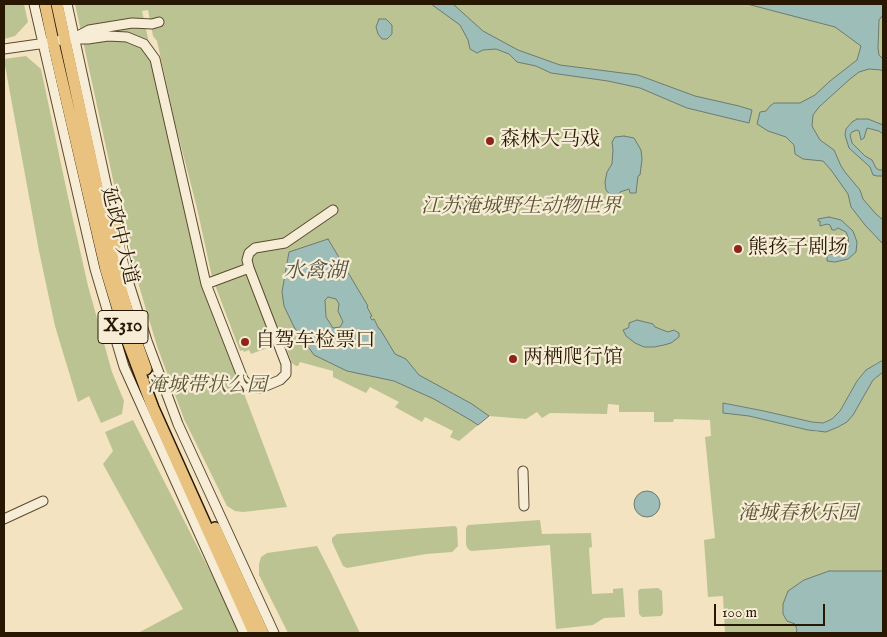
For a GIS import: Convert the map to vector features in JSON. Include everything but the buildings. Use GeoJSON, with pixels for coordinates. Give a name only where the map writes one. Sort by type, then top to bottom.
{"type":"FeatureCollection","features":[{"type":"Feature","properties":{"kind":"main road","name":"延政中大道"},"geometry":{"type":"LineString","coordinates":[[45,4],[48,42],[106,270],[127,339],[153,408],[254,633]]}},
{"type":"Feature","properties":{"kind":"main road","name":"延政中大道"},"geometry":{"type":"LineString","coordinates":[[57,4],[69,38],[115,269],[134,335],[159,404],[263,633]]}},
{"type":"Feature","properties":{"kind":"main road"},"geometry":{"type":"LineString","coordinates":[[114,220],[115,269]]}},
{"type":"Feature","properties":{"kind":"street"},"geometry":{"type":"LineString","coordinates":[[34,4],[48,42],[95,269],[124,367],[244,633]]}},
{"type":"Feature","properties":{"kind":"street"},"geometry":{"type":"LineString","coordinates":[[67,4],[69,38],[125,271],[147,340],[178,424],[274,633]]}},
{"type":"Feature","properties":{"kind":"street"},"geometry":{"type":"LineString","coordinates":[[4,49],[69,38],[89,30],[132,23],[152,24],[159,22]]}},
{"type":"Feature","properties":{"kind":"street"},"geometry":{"type":"LineString","coordinates":[[69,38],[127,37],[144,44],[155,59],[206,284],[243,378],[250,387],[261,388],[280,380],[286,374],[286,364],[249,268],[247,260],[250,253],[255,248],[285,243],[332,210]]}},
{"type":"Feature","properties":{"kind":"street"},"geometry":{"type":"LineString","coordinates":[[206,284],[249,268]]}},
{"type":"Feature","properties":{"kind":"street"},"geometry":{"type":"LineString","coordinates":[[523,471],[524,506]]}},
{"type":"Feature","properties":{"kind":"street"},"geometry":{"type":"LineString","coordinates":[[4,520],[43,501]]}},
{"type":"Feature","properties":{"kind":"green space"},"geometry":{"type":"Polygon","coordinates":[[[4,4],[24,4],[28,22],[15,36],[4,39],[4,4]]]}},
{"type":"Feature","properties":{"kind":"green space","name":"江苏淹城野生动物世界"},"geometry":{"type":"Polygon","coordinates":[[[75,4],[883,4],[883,59],[861,46],[883,72],[883,360],[875,364],[857,381],[840,411],[832,419],[823,423],[724,403],[723,413],[749,416],[818,432],[867,389],[873,380],[883,372],[883,633],[725,633],[723,596],[708,597],[704,540],[715,538],[705,437],[711,436],[710,420],[674,419],[673,422],[654,422],[654,412],[619,412],[619,405],[608,404],[607,414],[550,413],[542,418],[537,412],[526,419],[489,416],[459,441],[450,437],[453,431],[425,417],[422,422],[395,407],[399,402],[370,387],[366,393],[333,377],[333,371],[300,362],[296,366],[292,363],[283,339],[270,344],[270,347],[251,354],[249,350],[240,351],[212,277],[157,41],[153,36],[148,10],[142,11],[201,280],[287,507],[243,512],[235,511],[227,506],[184,419],[157,346],[128,249],[75,4]]]}},
{"type":"Feature","properties":{"kind":"green space"},"geometry":{"type":"Polygon","coordinates":[[[26,56],[41,69],[88,286],[112,372],[124,401],[122,414],[101,423],[89,396],[78,402],[55,326],[39,251],[4,60],[26,56]]]}},
{"type":"Feature","properties":{"kind":"green space"},"geometry":{"type":"Polygon","coordinates":[[[133,420],[225,601],[238,633],[138,633],[183,609],[103,464],[113,451],[105,432],[133,420]]]}},
{"type":"Feature","properties":{"kind":"green space"},"geometry":{"type":"Polygon","coordinates":[[[540,520],[542,534],[591,533],[592,547],[589,548],[592,594],[613,593],[613,589],[623,588],[625,617],[604,618],[593,625],[556,629],[550,545],[471,551],[466,545],[466,528],[468,525],[540,520]]]}},
{"type":"Feature","properties":{"kind":"green space"},"geometry":{"type":"Polygon","coordinates":[[[455,526],[457,528],[458,546],[452,552],[426,554],[347,568],[343,566],[332,542],[332,538],[337,534],[455,526]]]}},
{"type":"Feature","properties":{"kind":"green space"},"geometry":{"type":"Polygon","coordinates":[[[317,546],[360,633],[288,633],[259,575],[261,557],[267,553],[317,546]]]}},
{"type":"Feature","properties":{"kind":"green space"},"geometry":{"type":"Polygon","coordinates":[[[658,588],[662,591],[663,613],[661,616],[642,617],[639,614],[638,591],[640,589],[658,588]]]}},
{"type":"Feature","properties":{"kind":"water"},"geometry":{"type":"Polygon","coordinates":[[[431,4],[453,4],[483,31],[518,50],[560,65],[638,75],[695,96],[752,110],[749,123],[687,108],[640,88],[608,81],[551,73],[536,66],[517,62],[509,54],[496,49],[483,50],[477,53],[470,49],[468,40],[460,25],[431,4]]]}},
{"type":"Feature","properties":{"kind":"water"},"geometry":{"type":"Polygon","coordinates":[[[747,4],[883,4],[883,15],[879,20],[878,48],[879,55],[883,59],[883,72],[881,70],[869,69],[859,72],[819,107],[813,115],[812,126],[820,140],[834,150],[841,166],[860,190],[863,199],[883,220],[883,244],[851,207],[848,194],[823,161],[803,159],[795,154],[794,145],[786,137],[768,131],[757,124],[760,112],[766,111],[774,103],[800,103],[815,95],[857,60],[861,46],[835,27],[747,4]]]}},
{"type":"Feature","properties":{"kind":"water"},"geometry":{"type":"Polygon","coordinates":[[[379,19],[386,19],[392,25],[392,34],[387,39],[382,39],[378,34],[376,27],[379,19]]]}},
{"type":"Feature","properties":{"kind":"water"},"geometry":{"type":"Polygon","coordinates":[[[857,119],[868,119],[883,125],[883,134],[867,128],[864,138],[861,140],[857,130],[850,135],[852,143],[872,160],[876,168],[883,170],[883,176],[873,175],[870,167],[849,148],[845,135],[846,129],[857,119]]]}},
{"type":"Feature","properties":{"kind":"water"},"geometry":{"type":"Polygon","coordinates":[[[615,137],[634,138],[641,150],[640,175],[638,176],[636,193],[630,193],[629,189],[620,192],[620,194],[613,198],[606,190],[605,182],[607,172],[612,164],[612,142],[615,137]]]}},
{"type":"Feature","properties":{"kind":"water"},"geometry":{"type":"Polygon","coordinates":[[[829,217],[841,220],[853,231],[857,242],[856,252],[848,259],[835,262],[827,261],[827,255],[846,251],[849,246],[846,232],[838,228],[832,230],[830,225],[827,224],[820,226],[818,219],[829,217]]]}},
{"type":"Feature","properties":{"kind":"water","name":"水禽湖"},"geometry":{"type":"Polygon","coordinates":[[[328,239],[368,306],[372,316],[370,317],[372,320],[374,319],[395,354],[406,359],[419,375],[472,404],[489,416],[478,425],[434,399],[394,381],[347,371],[314,355],[294,327],[284,306],[282,292],[289,252],[328,239]],[[328,297],[325,300],[326,317],[333,328],[340,327],[343,322],[338,311],[339,304],[336,299],[328,297]]]}},
{"type":"Feature","properties":{"kind":"water"},"geometry":{"type":"Polygon","coordinates":[[[637,320],[653,324],[655,327],[668,332],[674,330],[679,333],[679,337],[671,343],[664,345],[644,347],[626,336],[623,330],[628,328],[629,323],[637,320]]]}},
{"type":"Feature","properties":{"kind":"water"},"geometry":{"type":"Polygon","coordinates":[[[883,360],[883,372],[873,380],[853,415],[847,422],[826,432],[808,430],[749,416],[723,413],[723,403],[823,423],[832,419],[840,411],[857,381],[866,370],[883,360]]]}},
{"type":"Feature","properties":{"kind":"water"},"geometry":{"type":"Polygon","coordinates":[[[647,491],[656,495],[660,504],[656,513],[647,517],[638,513],[634,504],[638,495],[647,491]]]}},
{"type":"Feature","properties":{"kind":"water"},"geometry":{"type":"Polygon","coordinates":[[[829,571],[883,571],[883,633],[796,633],[795,624],[787,621],[783,614],[783,604],[788,591],[804,580],[829,571]]]}},
{"type":"Feature","properties":{"kind":"place","name":"森林大马戏"},"geometry":{"type":"Point","coordinates":[490,141]}},
{"type":"Feature","properties":{"kind":"place","name":"熊孩子剧场"},"geometry":{"type":"Point","coordinates":[738,249]}},
{"type":"Feature","properties":{"kind":"place","name":"自驾车检票口"},"geometry":{"type":"Point","coordinates":[245,342]}},
{"type":"Feature","properties":{"kind":"place","name":"两栖爬行馆"},"geometry":{"type":"Point","coordinates":[513,359]}},
{"type":"Feature","properties":{"kind":"park label","name":"淹城带状公园"},"geometry":{"type":"Point","coordinates":[207,387]}},
{"type":"Feature","properties":{"kind":"park label","name":"淹城春秋乐园"},"geometry":{"type":"Point","coordinates":[798,515]}}]}
